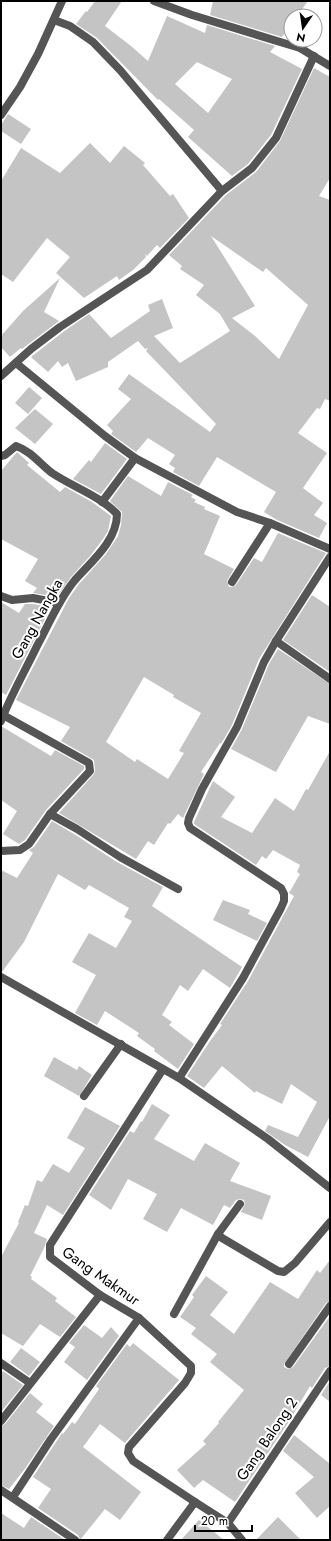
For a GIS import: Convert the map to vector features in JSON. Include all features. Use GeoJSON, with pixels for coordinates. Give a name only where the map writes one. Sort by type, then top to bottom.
{"type":"FeatureCollection","features":[{"type":"Feature","properties":{"kind":"street"},"geometry":{"type":"LineString","coordinates":[[1,115],[20,87],[38,54],[62,1]]}},
{"type":"Feature","properties":{"kind":"street"},"geometry":{"type":"LineString","coordinates":[[154,1],[192,15],[300,48],[330,66]]}},
{"type":"Feature","properties":{"kind":"street"},"geometry":{"type":"LineString","coordinates":[[54,20],[70,26],[93,42],[120,70],[222,191]]}},
{"type":"Feature","properties":{"kind":"street"},"geometry":{"type":"LineString","coordinates":[[1,376],[60,327],[147,270],[222,191],[252,168],[276,138],[314,56]]}},
{"type":"Feature","properties":{"kind":"street"},"geometry":{"type":"LineString","coordinates":[[16,363],[105,436],[135,458],[231,509],[270,523],[330,549]]}},
{"type":"Feature","properties":{"kind":"street","name":"Gang Nangka"},"geometry":{"type":"LineString","coordinates":[[1,456],[5,455],[16,446],[24,448],[52,473],[102,502],[117,514],[117,522],[111,536],[93,561],[74,581],[59,603],[2,718]]}},
{"type":"Feature","properties":{"kind":"street"},"geometry":{"type":"LineString","coordinates":[[102,502],[135,458]]}},
{"type":"Feature","properties":{"kind":"street"},"geometry":{"type":"LineString","coordinates":[[232,582],[270,523]]}},
{"type":"Feature","properties":{"kind":"street"},"geometry":{"type":"LineString","coordinates":[[179,1078],[243,978],[284,901],[284,894],[281,888],[190,828],[188,823],[189,818],[202,789],[237,727],[264,662],[330,557]]}},
{"type":"Feature","properties":{"kind":"street"},"geometry":{"type":"LineString","coordinates":[[1,596],[12,600],[33,598],[59,603]]}},
{"type":"Feature","properties":{"kind":"street"},"geometry":{"type":"LineString","coordinates":[[276,641],[330,679]]}},
{"type":"Feature","properties":{"kind":"street"},"geometry":{"type":"LineString","coordinates":[[1,851],[20,850],[29,844],[50,814],[90,771],[89,764],[2,718]]}},
{"type":"Feature","properties":{"kind":"street"},"geometry":{"type":"LineString","coordinates":[[50,814],[77,829],[120,857],[178,889]]}},
{"type":"Feature","properties":{"kind":"street"},"geometry":{"type":"LineString","coordinates":[[1,977],[179,1078],[268,1139],[330,1188]]}},
{"type":"Feature","properties":{"kind":"street"},"geometry":{"type":"LineString","coordinates":[[84,1096],[121,1044]]}},
{"type":"Feature","properties":{"kind":"street","name":"Gang Makmur"},"geometry":{"type":"LineString","coordinates":[[13,1497],[51,1440],[139,1318],[100,1295],[50,1257],[50,1245],[162,1069]]}},
{"type":"Feature","properties":{"kind":"street"},"geometry":{"type":"LineString","coordinates":[[174,1314],[218,1234],[240,1204]]}},
{"type":"Feature","properties":{"kind":"street"},"geometry":{"type":"LineString","coordinates":[[218,1234],[222,1238],[278,1272],[284,1272],[295,1263],[330,1222]]}},
{"type":"Feature","properties":{"kind":"street"},"geometry":{"type":"LineString","coordinates":[[1,1421],[100,1295]]}},
{"type":"Feature","properties":{"kind":"street"},"geometry":{"type":"LineString","coordinates":[[289,1364],[330,1306]]}},
{"type":"Feature","properties":{"kind":"street"},"geometry":{"type":"LineString","coordinates":[[139,1318],[184,1358],[191,1366],[191,1373],[185,1383],[129,1447],[128,1453],[133,1461],[228,1523],[242,1540]]}},
{"type":"Feature","properties":{"kind":"street"},"geometry":{"type":"LineString","coordinates":[[1,1363],[30,1383]]}},
{"type":"Feature","properties":{"kind":"street","name":"Gang Balong 2"},"geometry":{"type":"LineString","coordinates":[[228,1523],[330,1371]]}},
{"type":"Feature","properties":{"kind":"street"},"geometry":{"type":"LineString","coordinates":[[1,1490],[75,1540]]}},
{"type":"Feature","properties":{"kind":"street"},"geometry":{"type":"LineString","coordinates":[[167,1540],[195,1502]]}},
{"type":"Feature","properties":{"kind":"building"},"geometry":{"type":"Polygon","coordinates":[[[95,1],[122,1],[105,26],[148,61],[167,16],[205,33],[207,25],[275,46],[270,52],[302,69],[271,135],[248,164],[232,176],[188,137],[194,130],[159,99],[158,100],[97,38],[76,24],[86,11],[87,12],[95,1]],[[197,62],[175,84],[208,113],[232,79],[197,62]]]}},
{"type":"Feature","properties":{"kind":"building"},"geometry":{"type":"Polygon","coordinates":[[[213,1],[308,1],[303,8],[283,8],[282,37],[210,15],[213,1]]]}},
{"type":"Feature","properties":{"kind":"building"},"geometry":{"type":"Polygon","coordinates":[[[314,68],[330,77],[330,178],[319,196],[330,200],[330,401],[325,399],[320,409],[317,408],[298,433],[327,453],[303,488],[323,503],[314,515],[327,523],[319,538],[277,520],[264,512],[276,492],[217,457],[199,486],[173,472],[175,468],[169,464],[175,455],[148,438],[136,452],[111,434],[113,431],[107,425],[131,399],[118,389],[129,374],[210,432],[216,424],[146,351],[148,348],[145,349],[138,341],[108,362],[108,367],[76,381],[68,363],[62,367],[58,361],[48,372],[31,357],[89,314],[111,338],[150,311],[148,305],[162,299],[173,328],[154,336],[180,363],[230,331],[220,314],[196,295],[204,285],[180,269],[182,266],[169,255],[226,195],[256,172],[280,141],[314,68]],[[211,236],[255,306],[232,318],[255,336],[279,359],[308,305],[266,268],[263,272],[211,236]]]}},
{"type":"Feature","properties":{"kind":"building"},"geometry":{"type":"Polygon","coordinates":[[[8,114],[31,129],[21,144],[1,131],[1,125],[8,114]]]}},
{"type":"Feature","properties":{"kind":"building"},"geometry":{"type":"Polygon","coordinates":[[[90,143],[110,163],[124,146],[145,163],[143,165],[170,196],[173,194],[189,218],[160,248],[157,245],[147,256],[145,254],[146,257],[133,270],[119,280],[117,276],[84,298],[56,273],[70,257],[47,238],[13,282],[1,274],[1,181],[21,148],[60,173],[90,143]]]}},
{"type":"Feature","properties":{"kind":"building"},"geometry":{"type":"Polygon","coordinates":[[[60,278],[44,312],[59,321],[10,357],[1,347],[1,336],[23,311],[60,278]]]}},
{"type":"Feature","properties":{"kind":"building"},"geometry":{"type":"Polygon","coordinates":[[[29,387],[42,398],[28,414],[15,403],[29,387]]]}},
{"type":"Feature","properties":{"kind":"building"},"geometry":{"type":"Polygon","coordinates":[[[35,409],[53,424],[35,444],[15,428],[35,409]]]}},
{"type":"Feature","properties":{"kind":"building"},"geometry":{"type":"Polygon","coordinates":[[[105,443],[127,459],[101,494],[73,479],[89,460],[91,462],[105,443]]]}},
{"type":"Feature","properties":{"kind":"building"},"geometry":{"type":"Polygon","coordinates":[[[17,452],[29,463],[27,465],[60,492],[65,487],[92,502],[111,516],[108,531],[103,539],[71,577],[57,597],[33,593],[37,588],[25,581],[38,559],[1,539],[1,471],[17,452]]]}},
{"type":"Feature","properties":{"kind":"building"},"geometry":{"type":"Polygon","coordinates":[[[128,476],[161,496],[168,482],[193,495],[191,497],[196,500],[194,502],[205,507],[204,509],[220,516],[204,554],[234,569],[227,581],[229,587],[236,585],[254,558],[262,562],[278,533],[326,553],[259,659],[232,725],[221,744],[220,743],[201,772],[204,774],[183,818],[178,814],[170,824],[168,823],[154,845],[148,841],[136,859],[59,813],[94,774],[94,760],[61,741],[70,727],[16,700],[69,598],[79,584],[106,554],[118,536],[122,512],[110,501],[128,476]],[[144,677],[106,742],[135,762],[137,759],[168,779],[184,753],[179,751],[201,713],[173,697],[174,695],[144,677]]]}},
{"type":"Feature","properties":{"kind":"building"},"geometry":{"type":"Polygon","coordinates":[[[312,595],[330,607],[330,672],[283,640],[312,595]]]}},
{"type":"Feature","properties":{"kind":"building"},"geometry":{"type":"Polygon","coordinates":[[[1,602],[19,613],[25,604],[51,607],[6,695],[1,692],[1,602]]]}},
{"type":"Feature","properties":{"kind":"building"},"geometry":{"type":"Polygon","coordinates":[[[278,649],[330,684],[330,724],[308,716],[276,772],[231,749],[242,729],[269,664],[278,649]]]}},
{"type":"Feature","properties":{"kind":"building"},"geometry":{"type":"Polygon","coordinates":[[[1,726],[51,756],[55,750],[84,766],[84,769],[46,810],[25,840],[19,844],[3,834],[17,811],[1,800],[1,726]]]}},
{"type":"Feature","properties":{"kind":"building"},"geometry":{"type":"Polygon","coordinates":[[[330,751],[330,1116],[308,1157],[285,1145],[265,1131],[268,1125],[298,1137],[317,1102],[291,1084],[282,1104],[256,1091],[255,1093],[222,1066],[204,1088],[187,1076],[222,1025],[220,1024],[248,981],[294,896],[289,893],[300,874],[297,872],[300,865],[273,850],[266,859],[262,856],[256,865],[194,824],[194,822],[213,781],[235,797],[221,817],[252,833],[275,798],[294,811],[306,789],[308,790],[330,751]]]}},
{"type":"Feature","properties":{"kind":"building"},"geometry":{"type":"Polygon","coordinates":[[[52,821],[117,862],[163,887],[152,906],[242,967],[230,988],[203,969],[188,991],[180,985],[162,1015],[172,1022],[169,1025],[194,1044],[178,1069],[137,1036],[139,1033],[105,1011],[97,1025],[75,1013],[96,975],[72,962],[89,933],[116,948],[132,921],[124,917],[129,908],[89,885],[85,890],[58,874],[24,942],[1,972],[1,870],[17,878],[33,853],[29,850],[34,847],[52,821]]]}},
{"type":"Feature","properties":{"kind":"building"},"geometry":{"type":"Polygon","coordinates":[[[223,900],[250,910],[248,914],[267,923],[257,941],[213,920],[223,900]]]}},
{"type":"Feature","properties":{"kind":"building"},"geometry":{"type":"Polygon","coordinates":[[[54,1057],[77,1070],[79,1066],[92,1075],[79,1096],[44,1076],[54,1057]]]}},
{"type":"Feature","properties":{"kind":"building"},"geometry":{"type":"Polygon","coordinates":[[[152,1104],[170,1115],[154,1139],[194,1161],[205,1143],[240,1163],[230,1181],[271,1196],[262,1220],[241,1212],[245,1204],[244,1200],[240,1199],[236,1200],[230,1208],[224,1205],[213,1225],[181,1208],[167,1232],[143,1219],[157,1194],[128,1179],[111,1210],[89,1195],[130,1131],[134,1133],[152,1104]]]}},
{"type":"Feature","properties":{"kind":"building"},"geometry":{"type":"Polygon","coordinates":[[[85,1107],[120,1126],[63,1215],[47,1205],[34,1233],[47,1239],[30,1276],[32,1277],[31,1279],[57,1298],[55,1301],[76,1317],[60,1337],[40,1324],[23,1346],[1,1333],[1,1257],[19,1223],[18,1222],[25,1205],[28,1206],[37,1180],[42,1182],[53,1164],[69,1173],[85,1148],[67,1138],[85,1107]]]}},
{"type":"Feature","properties":{"kind":"building"},"geometry":{"type":"Polygon","coordinates":[[[330,1260],[330,1301],[326,1303],[284,1364],[284,1367],[288,1369],[293,1367],[330,1316],[330,1366],[325,1368],[312,1388],[310,1386],[290,1420],[235,1502],[203,1480],[194,1488],[177,1470],[206,1444],[203,1441],[244,1390],[210,1362],[217,1354],[191,1334],[196,1328],[180,1317],[194,1297],[192,1295],[206,1276],[228,1292],[210,1315],[234,1334],[270,1282],[298,1299],[317,1270],[320,1273],[330,1260]]]}},
{"type":"Feature","properties":{"kind":"building"},"geometry":{"type":"Polygon","coordinates":[[[84,1325],[102,1338],[111,1327],[119,1336],[87,1380],[64,1362],[75,1347],[69,1343],[84,1325]]]}},
{"type":"Feature","properties":{"kind":"building"},"geometry":{"type":"Polygon","coordinates":[[[133,1343],[179,1380],[125,1443],[100,1424],[83,1447],[141,1492],[120,1520],[105,1509],[80,1540],[78,1535],[38,1508],[51,1489],[33,1477],[62,1433],[63,1434],[72,1422],[75,1424],[99,1389],[96,1386],[127,1344],[130,1347],[133,1343]]]}},
{"type":"Feature","properties":{"kind":"building"},"geometry":{"type":"Polygon","coordinates":[[[21,1348],[40,1362],[29,1376],[10,1362],[21,1348]]]}},
{"type":"Feature","properties":{"kind":"building"},"geometry":{"type":"Polygon","coordinates":[[[3,1371],[23,1385],[1,1412],[1,1374],[3,1371]]]}},
{"type":"Feature","properties":{"kind":"building"},"geometry":{"type":"Polygon","coordinates":[[[330,1381],[330,1402],[321,1395],[330,1381]]]}},
{"type":"Feature","properties":{"kind":"building"},"geometry":{"type":"Polygon","coordinates":[[[30,1393],[43,1404],[36,1412],[54,1426],[9,1489],[1,1485],[1,1426],[5,1424],[30,1393]]]}},
{"type":"Feature","properties":{"kind":"building"},"geometry":{"type":"Polygon","coordinates":[[[294,1435],[329,1463],[330,1462],[330,1506],[317,1518],[295,1493],[314,1477],[283,1451],[294,1435]]]}},
{"type":"Feature","properties":{"kind":"building"},"geometry":{"type":"Polygon","coordinates":[[[1,1513],[24,1528],[31,1517],[65,1540],[1,1540],[1,1513]]]}},
{"type":"Feature","properties":{"kind":"building"},"geometry":{"type":"Polygon","coordinates":[[[278,1517],[301,1540],[256,1540],[278,1517]]]}},
{"type":"Feature","properties":{"kind":"building"},"geometry":{"type":"Polygon","coordinates":[[[199,1520],[224,1540],[181,1540],[199,1520]]]}}]}
